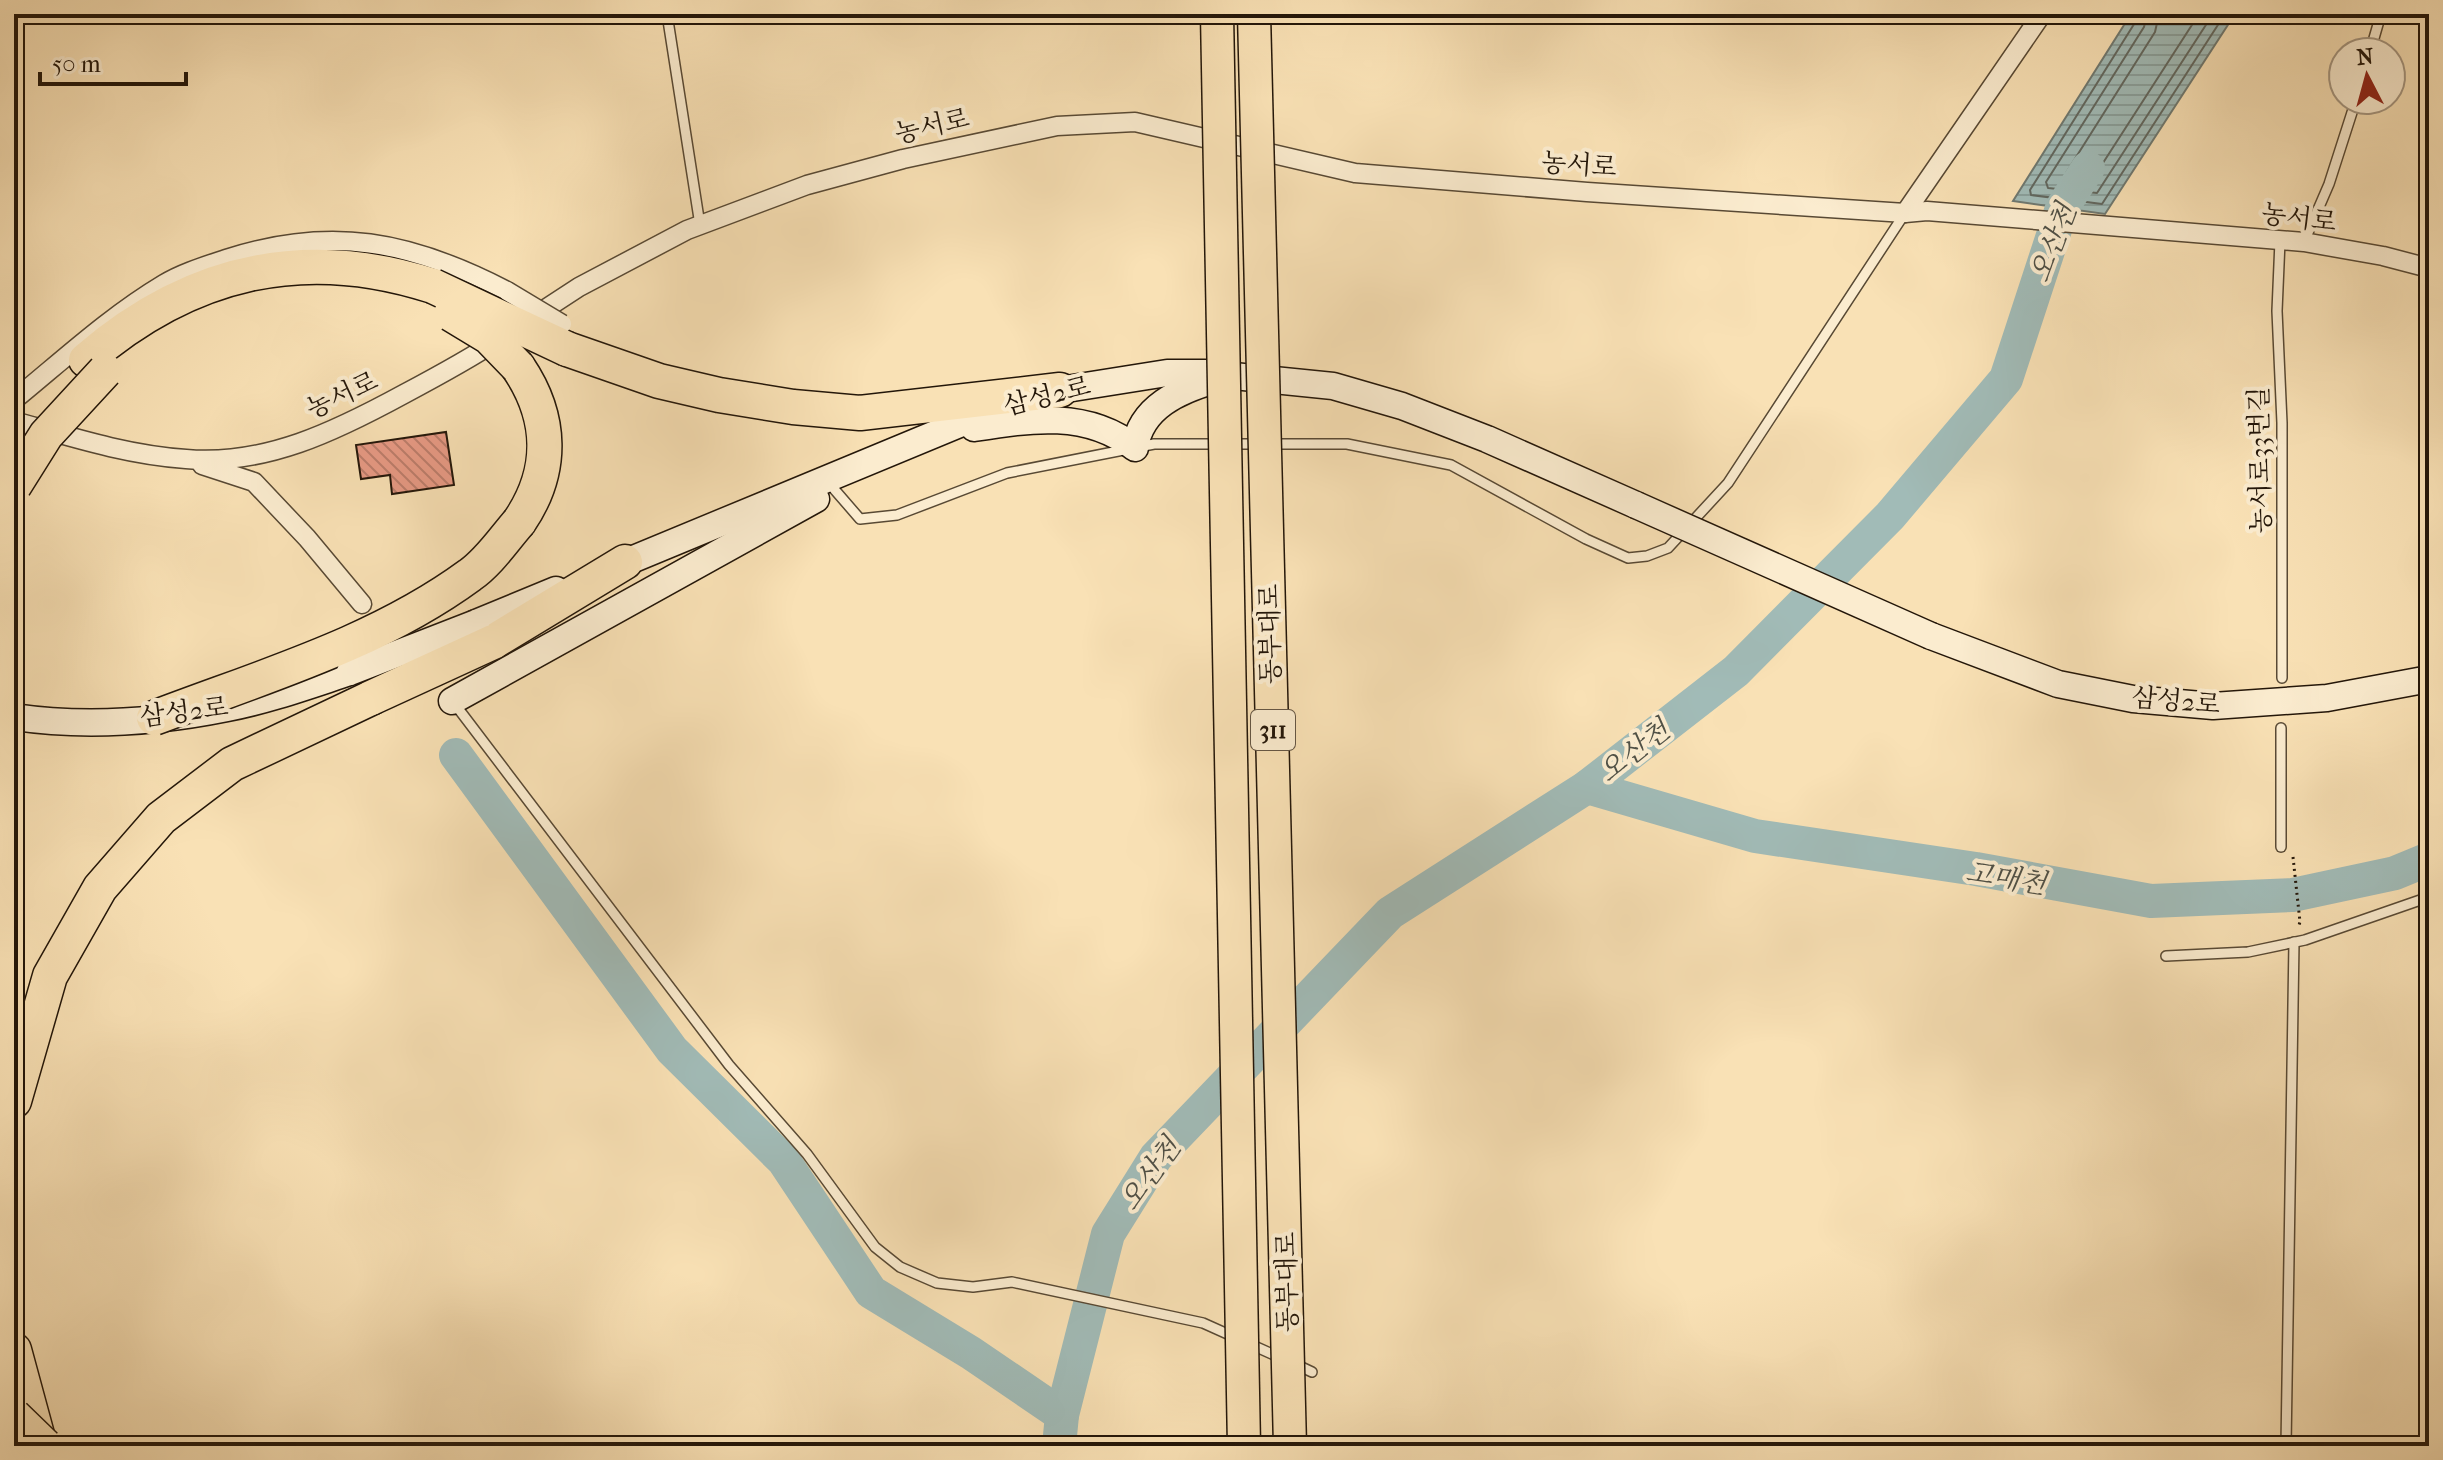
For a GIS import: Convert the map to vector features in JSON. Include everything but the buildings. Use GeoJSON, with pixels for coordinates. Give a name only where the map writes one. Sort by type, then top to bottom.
{"type":"FeatureCollection","features":[{"type":"Feature","properties":{"kind":"highway","name":"동부대로"},"geometry":{"type":"LineString","coordinates":[[1217,14],[1244,1446]]}},
{"type":"Feature","properties":{"kind":"highway","name":"동부대로"},"geometry":{"type":"LineString","coordinates":[[1254,14],[1290,1446]]}},
{"type":"Feature","properties":{"kind":"highway"},"geometry":{"type":"LineString","coordinates":[[14,486],[96,366],[134,322],[169,301],[209,285],[273,269],[336,266],[370,270],[427,294],[564,336],[609,365],[719,395],[793,407],[860,413],[1060,390]]}},
{"type":"Feature","properties":{"kind":"highway"},"geometry":{"type":"LineString","coordinates":[[154,718],[336,649],[408,613],[472,574],[519,522],[535,499],[542,473],[544,447],[537,399],[506,352],[427,294]]}},
{"type":"Feature","properties":{"kind":"highway"},"geometry":{"type":"LineString","coordinates":[[14,442],[38,410],[96,366]]}},
{"type":"Feature","properties":{"kind":"highway"},"geometry":{"type":"LineString","coordinates":[[14,1101],[50,976],[100,888],[161,818],[232,764],[371,698],[484,633],[625,562]]}},
{"type":"Feature","properties":{"kind":"highway"},"geometry":{"type":"LineString","coordinates":[[14,1350],[42,1446]]}},
{"type":"Feature","properties":{"kind":"highway"},"geometry":{"type":"LineString","coordinates":[[14,1416],[42,1446]]}},
{"type":"Feature","properties":{"kind":"main road","name":"삼성2로"},"geometry":{"type":"LineString","coordinates":[[625,562],[998,408],[1060,390],[1167,373],[1232,376],[1333,386],[1402,406],[1487,439],[1931,636],[2058,684],[2133,699],[2213,706],[2327,698],[2429,679]]}},
{"type":"Feature","properties":{"kind":"main road"},"geometry":{"type":"LineString","coordinates":[[1135,448],[1136,436],[1146,417],[1163,402],[1193,386],[1232,376]]}},
{"type":"Feature","properties":{"kind":"main road"},"geometry":{"type":"LineString","coordinates":[[452,701],[931,436],[1035,421],[1075,421],[1099,425],[1121,436],[1135,448]]}},
{"type":"Feature","properties":{"kind":"main road","name":"삼성2로"},"geometry":{"type":"LineString","coordinates":[[14,717],[86,722],[154,718],[227,708],[287,693],[484,633]]}},
{"type":"Feature","properties":{"kind":"main road"},"geometry":{"type":"LineString","coordinates":[[2327,698],[2429,667]]}},
{"type":"Feature","properties":{"kind":"main road"},"geometry":{"type":"LineString","coordinates":[[2327,698],[2429,688]]}},
{"type":"Feature","properties":{"kind":"street"},"geometry":{"type":"LineString","coordinates":[[1905,213],[2042,14]]}},
{"type":"Feature","properties":{"kind":"street","name":"농서로"},"geometry":{"type":"LineString","coordinates":[[14,421],[125,452],[188,460],[244,459],[279,450],[342,428],[465,362],[579,287],[700,225],[807,185],[903,159],[1057,126],[1135,122],[1355,173],[1587,192],[1905,213],[1927,211],[2304,242],[2429,268]]}},
{"type":"Feature","properties":{"kind":"street"},"geometry":{"type":"LineString","coordinates":[[14,400],[109,320],[166,282],[255,249],[334,240],[405,249],[463,268],[507,291],[564,336]]}},
{"type":"Feature","properties":{"kind":"street"},"geometry":{"type":"LineString","coordinates":[[254,482],[279,450]]}},
{"type":"Feature","properties":{"kind":"street"},"geometry":{"type":"LineString","coordinates":[[188,460],[254,482],[307,538],[362,604]]}},
{"type":"Feature","properties":{"kind":"lane"},"geometry":{"type":"LineString","coordinates":[[667,14],[700,225]]}},
{"type":"Feature","properties":{"kind":"lane"},"geometry":{"type":"LineString","coordinates":[[2375,36],[2381,14]]}},
{"type":"Feature","properties":{"kind":"lane"},"geometry":{"type":"LineString","coordinates":[[2304,242],[2329,184],[2351,116]]}},
{"type":"Feature","properties":{"kind":"lane"},"geometry":{"type":"LineString","coordinates":[[834,489],[860,519],[897,515],[1007,473],[1154,444],[1347,444],[1451,465],[1586,539],[1628,558],[1647,556],[1668,548],[1728,483],[1905,213]]}},
{"type":"Feature","properties":{"kind":"lane","name":"농서로33번길"},"geometry":{"type":"LineString","coordinates":[[2280,241],[2277,311],[2282,423],[2282,678]]}},
{"type":"Feature","properties":{"kind":"lane"},"geometry":{"type":"LineString","coordinates":[[452,701],[729,1065],[807,1154],[875,1247],[900,1267],[937,1283],[973,1287],[1012,1282],[1203,1323],[1312,1372]]}},
{"type":"Feature","properties":{"kind":"lane"},"geometry":{"type":"LineString","coordinates":[[2281,728],[2281,847]]}},
{"type":"Feature","properties":{"kind":"lane"},"geometry":{"type":"LineString","coordinates":[[2166,956],[2248,952],[2294,942],[2429,897]]}},
{"type":"Feature","properties":{"kind":"lane"},"geometry":{"type":"LineString","coordinates":[[2286,1446],[2294,942]]}},
{"type":"Feature","properties":{"kind":"path"},"geometry":{"type":"LineString","coordinates":[[2281,847],[2292,855],[2300,922],[2294,942]]}},
{"type":"Feature","properties":{"kind":"water"},"geometry":{"type":"Polygon","coordinates":[[[2131,14],[2235,14],[2105,214],[2013,201],[2131,14]]]}},
{"type":"Feature","properties":{"kind":"waterway","name":"오산천"},"geometry":{"type":"LineString","coordinates":[[1059,1446],[1062,1415],[1108,1234],[1156,1157],[1390,913],[1587,787],[1736,671],[1890,516],[2006,379],[2062,208],[2088,168]]}},
{"type":"Feature","properties":{"kind":"waterway"},"geometry":{"type":"LineString","coordinates":[[456,755],[672,1050],[784,1161],[871,1292],[971,1353],[1062,1415]]}},
{"type":"Feature","properties":{"kind":"waterway","name":"고매천"},"geometry":{"type":"LineString","coordinates":[[1587,787],[1755,836],[1976,869],[2151,901],[2292,895],[2395,873],[2429,859]]}}]}
